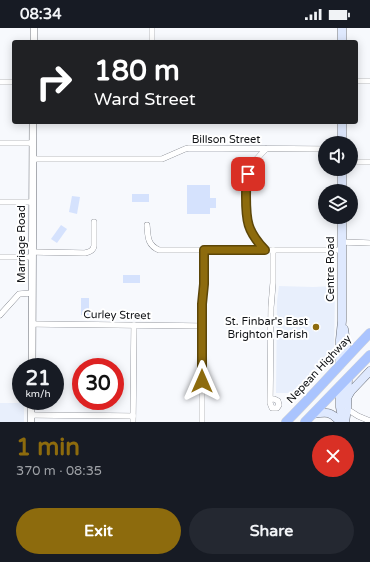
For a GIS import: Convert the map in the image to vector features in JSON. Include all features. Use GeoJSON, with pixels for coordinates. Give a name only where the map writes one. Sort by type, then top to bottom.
{"type":"FeatureCollection","features":[{"type":"Feature","properties":{"kind":"highway","name":"Nepean Highway"},"geometry":{"type":"LineString","coordinates":[[286,422],[370,333]]}},
{"type":"Feature","properties":{"kind":"highway"},"geometry":{"type":"LineString","coordinates":[[299,409],[309,419],[370,355]]}},
{"type":"Feature","properties":{"kind":"highway","name":"Centre Road"},"geometry":{"type":"LineString","coordinates":[[347,357],[348,378]]}},
{"type":"Feature","properties":{"kind":"highway","name":"Centre Road"},"geometry":{"type":"LineString","coordinates":[[340,365],[340,386]]}},
{"type":"Feature","properties":{"kind":"main road"},"geometry":{"type":"LineString","coordinates":[[342,28],[342,40]]}},
{"type":"Feature","properties":{"kind":"main road"},"geometry":{"type":"LineString","coordinates":[[342,124],[342,136]]}},
{"type":"Feature","properties":{"kind":"main road","name":"Centre Road"},"geometry":{"type":"LineString","coordinates":[[340,365],[342,320],[342,224]]}},
{"type":"Feature","properties":{"kind":"main road","name":"Centre Road"},"geometry":{"type":"LineString","coordinates":[[342,320],[347,357]]}},
{"type":"Feature","properties":{"kind":"main road"},"geometry":{"type":"LineString","coordinates":[[348,396],[370,371]]}},
{"type":"Feature","properties":{"kind":"main road","name":"Centre Road"},"geometry":{"type":"LineString","coordinates":[[343,422],[348,409],[348,378]]}},
{"type":"Feature","properties":{"kind":"main road","name":"Centre Road"},"geometry":{"type":"LineString","coordinates":[[340,386],[340,411],[343,422]]}},
{"type":"Feature","properties":{"kind":"main road"},"geometry":{"type":"LineString","coordinates":[[309,419],[322,413],[331,414],[343,422]]}},
{"type":"Feature","properties":{"kind":"street"},"geometry":{"type":"LineString","coordinates":[[34,28],[34,40]]}},
{"type":"Feature","properties":{"kind":"street"},"geometry":{"type":"LineString","coordinates":[[152,28],[152,40]]}},
{"type":"Feature","properties":{"kind":"street"},"geometry":{"type":"LineString","coordinates":[[358,81],[370,81]]}},
{"type":"Feature","properties":{"kind":"street"},"geometry":{"type":"LineString","coordinates":[[0,82],[12,82]]}},
{"type":"Feature","properties":{"kind":"street","name":"Marriage Road"},"geometry":{"type":"LineString","coordinates":[[32,358],[33,124]]}},
{"type":"Feature","properties":{"kind":"street"},"geometry":{"type":"LineString","coordinates":[[0,143],[33,143]]}},
{"type":"Feature","properties":{"kind":"street","name":"Billson Street"},"geometry":{"type":"LineString","coordinates":[[33,158],[162,159],[189,148],[318,149]]}},
{"type":"Feature","properties":{"kind":"street"},"geometry":{"type":"LineString","coordinates":[[265,250],[251,231],[248,222],[246,212],[246,185],[248,174],[254,162],[266,149]]}},
{"type":"Feature","properties":{"kind":"street"},"geometry":{"type":"LineString","coordinates":[[358,162],[370,162]]}},
{"type":"Feature","properties":{"kind":"street"},"geometry":{"type":"LineString","coordinates":[[0,202],[33,202]]}},
{"type":"Feature","properties":{"kind":"street"},"geometry":{"type":"LineString","coordinates":[[0,257],[32,254],[89,252],[94,246],[94,222]]}},
{"type":"Feature","properties":{"kind":"street"},"geometry":{"type":"LineString","coordinates":[[147,224],[150,244],[156,249],[162,250],[273,250],[370,243]]}},
{"type":"Feature","properties":{"kind":"street"},"geometry":{"type":"LineString","coordinates":[[202,422],[202,304],[204,284],[204,250]]}},
{"type":"Feature","properties":{"kind":"street"},"geometry":{"type":"LineString","coordinates":[[270,399],[273,250]]}},
{"type":"Feature","properties":{"kind":"street"},"geometry":{"type":"LineString","coordinates":[[0,315],[19,294],[32,293]]}},
{"type":"Feature","properties":{"kind":"street","name":"Curley Street"},"geometry":{"type":"LineString","coordinates":[[32,324],[202,326]]}},
{"type":"Feature","properties":{"kind":"street"},"geometry":{"type":"LineString","coordinates":[[31,418],[133,419],[134,325]]}},
{"type":"Feature","properties":{"kind":"street"},"geometry":{"type":"LineString","coordinates":[[348,409],[358,416],[370,421]]}},
{"type":"Feature","properties":{"kind":"street"},"geometry":{"type":"LineString","coordinates":[[343,422],[358,416]]}},
{"type":"Feature","properties":{"kind":"shaded area"},"geometry":{"type":"Polygon","coordinates":[[[187,185],[210,185],[210,198],[216,198],[216,208],[210,208],[210,214],[187,214],[187,185]]]}},
{"type":"Feature","properties":{"kind":"shaded area"},"geometry":{"type":"Polygon","coordinates":[[[132,194],[149,194],[149,202],[132,202],[132,194]]]}},
{"type":"Feature","properties":{"kind":"shaded area"},"geometry":{"type":"Polygon","coordinates":[[[72,196],[80,197],[77,214],[69,212],[72,196]]]}},
{"type":"Feature","properties":{"kind":"shaded area"},"geometry":{"type":"Polygon","coordinates":[[[61,225],[67,229],[57,243],[51,239],[61,225]]]}},
{"type":"Feature","properties":{"kind":"shaded area"},"geometry":{"type":"Polygon","coordinates":[[[123,275],[140,275],[140,283],[123,283],[123,275]]]}},
{"type":"Feature","properties":{"kind":"shaded area"},"geometry":{"type":"Polygon","coordinates":[[[279,286],[335,286],[334,353],[300,393],[276,393],[277,301],[279,286]]]}},
{"type":"Feature","properties":{"kind":"shaded area"},"geometry":{"type":"Polygon","coordinates":[[[81,298],[89,298],[89,316],[81,315],[81,298]]]}},
{"type":"Feature","properties":{"kind":"shaded area"},"geometry":{"type":"Polygon","coordinates":[[[0,403],[12,403],[12,410],[24,410],[24,422],[0,422],[0,403]]]}},
{"type":"Feature","properties":{"kind":"place","name":"St. Finbar's East Brighton Parish"},"geometry":{"type":"Point","coordinates":[316,327]}},
{"type":"Feature","properties":{"kind":"route"},"geometry":{"type":"LineString","coordinates":[[202,381],[204,250],[265,250],[251,231],[248,222],[246,212],[246,185],[248,174]]}}]}
